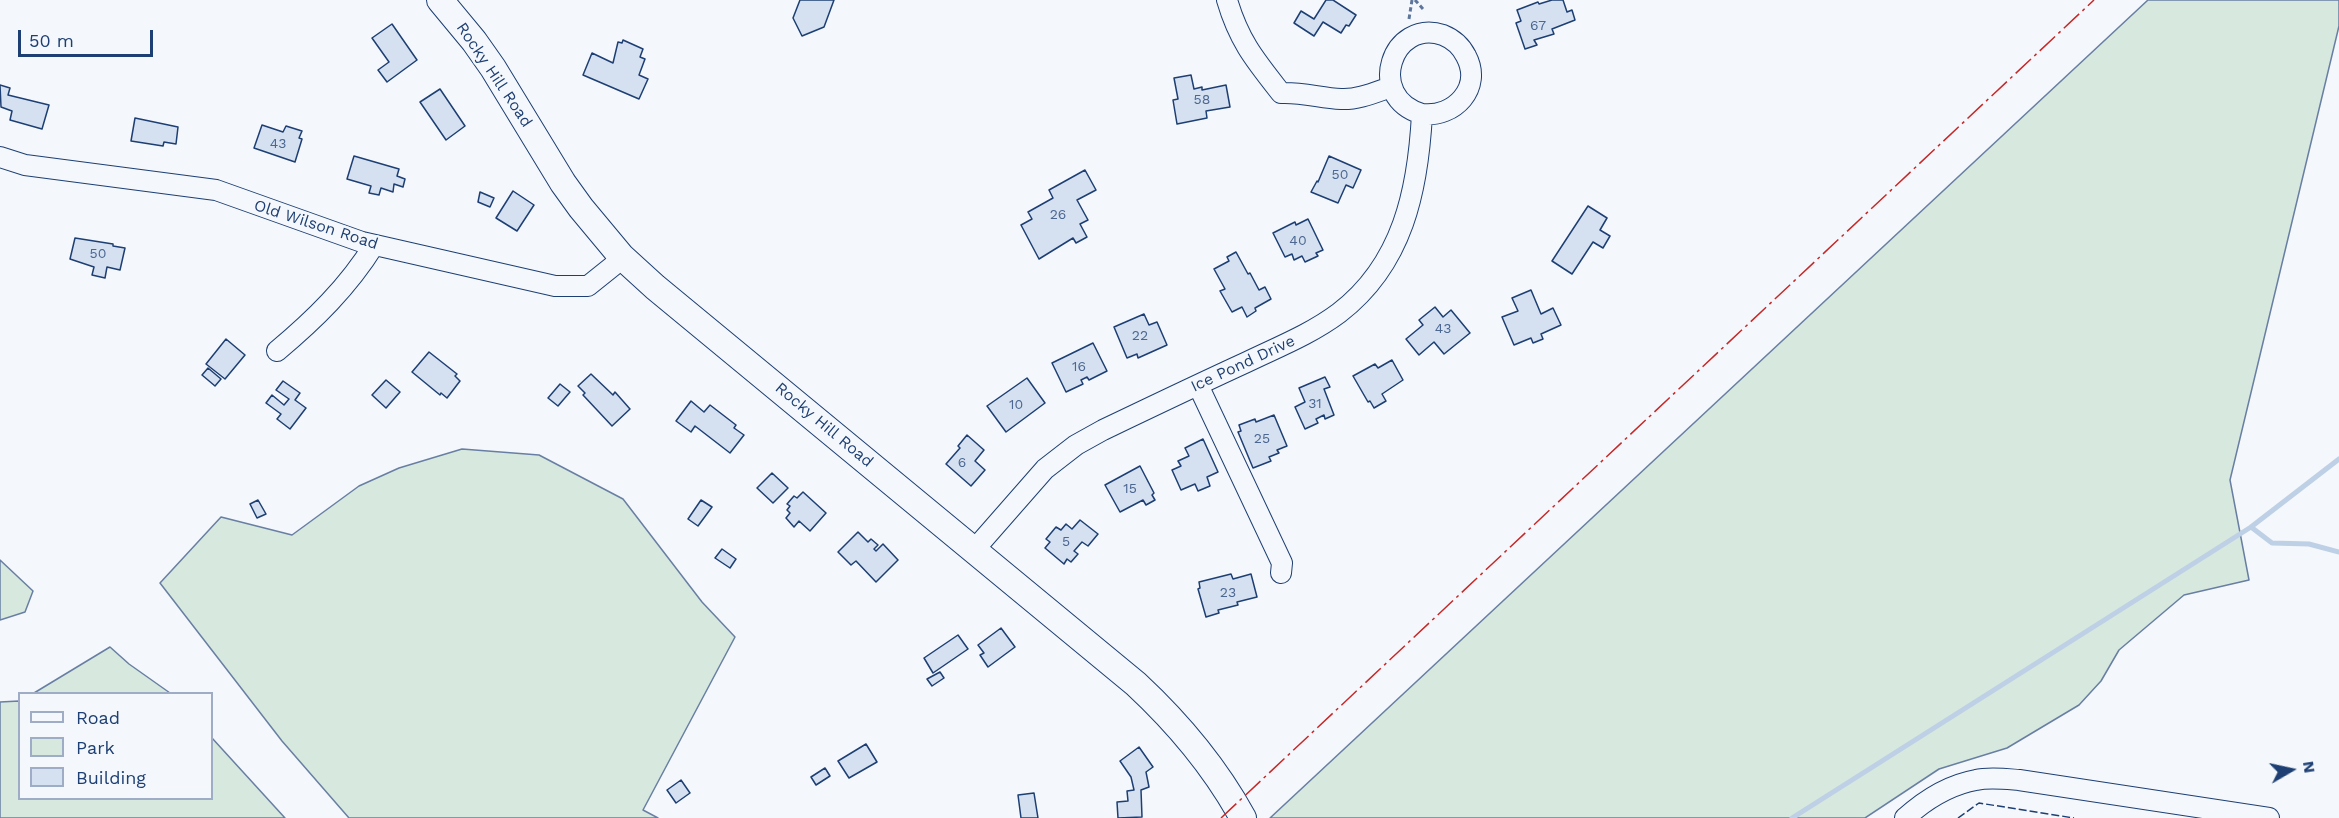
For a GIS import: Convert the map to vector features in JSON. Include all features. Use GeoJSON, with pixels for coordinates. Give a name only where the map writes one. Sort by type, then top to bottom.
{"type":"FeatureCollection","features":[{"type":"Feature","properties":{"kind":"main road","name":"Rocky Hill Road"},"geometry":{"type":"LineString","coordinates":[[441,0],[493,68],[563,183],[621,256],[1159,705],[1199,750],[1244,818]]}},
{"type":"Feature","properties":{"kind":"street"},"geometry":{"type":"LineString","coordinates":[[1227,0],[1238,33],[1248,51],[1281,93],[1297,92],[1344,100],[1391,87]]}},
{"type":"Feature","properties":{"kind":"street"},"geometry":{"type":"LineString","coordinates":[[1431,33],[1456,42],[1465,53],[1470,65],[1471,79],[1467,92],[1459,103],[1448,111],[1435,115],[1422,114],[1403,105],[1391,87],[1389,74],[1391,62],[1397,50],[1406,41],[1418,35],[1431,33]]}},
{"type":"Feature","properties":{"kind":"street","name":"Ice Pond Drive"},"geometry":{"type":"LineString","coordinates":[[974,550],[1045,469],[1076,445],[1323,324],[1347,306],[1376,274],[1395,243],[1411,203],[1419,159],[1422,114]]}},
{"type":"Feature","properties":{"kind":"street","name":"Old Wilson Road"},"geometry":{"type":"LineString","coordinates":[[0,157],[25,165],[216,190],[368,244],[555,286],[588,286],[613,266],[621,256]]}},
{"type":"Feature","properties":{"kind":"street"},"geometry":{"type":"LineString","coordinates":[[277,351],[319,315],[358,269],[359,251],[368,244]]}},
{"type":"Feature","properties":{"kind":"street"},"geometry":{"type":"LineString","coordinates":[[1198,385],[1282,563],[1281,573]]}},
{"type":"Feature","properties":{"kind":"street"},"geometry":{"type":"LineString","coordinates":[[1905,818],[1919,805],[1942,791],[1977,779],[2019,780],[2269,818]]}},
{"type":"Feature","properties":{"kind":"path"},"geometry":{"type":"LineString","coordinates":[[1415,0],[1423,9]]}},
{"type":"Feature","properties":{"kind":"green space"},"geometry":{"type":"Polygon","coordinates":[[[2148,0],[2339,0],[2339,26],[2230,480],[2249,580],[2184,595],[2119,650],[2101,681],[2079,705],[2007,748],[1939,769],[1865,818],[1270,818],[2148,0]]]}},
{"type":"Feature","properties":{"kind":"green space"},"geometry":{"type":"Polygon","coordinates":[[[462,449],[539,455],[623,499],[702,602],[735,637],[643,810],[658,818],[349,818],[282,741],[160,583],[221,517],[292,535],[359,486],[399,468],[462,449]]]}},
{"type":"Feature","properties":{"kind":"green space"},"geometry":{"type":"Polygon","coordinates":[[[0,560],[33,591],[25,612],[0,620],[0,560]]]}},
{"type":"Feature","properties":{"kind":"green space"},"geometry":{"type":"Polygon","coordinates":[[[110,647],[129,664],[169,692],[36,692],[110,647]]]}},
{"type":"Feature","properties":{"kind":"green space"},"geometry":{"type":"Polygon","coordinates":[[[18,701],[18,800],[213,800],[213,739],[285,818],[0,818],[0,702],[18,701]]]}},
{"type":"Feature","properties":{"kind":"building"},"geometry":{"type":"Polygon","coordinates":[[[800,0],[834,0],[824,27],[802,36],[793,18],[800,0]]]}},
{"type":"Feature","properties":{"kind":"building"},"geometry":{"type":"Polygon","coordinates":[[[1326,0],[1333,0],[1356,15],[1341,33],[1323,22],[1314,36],[1294,23],[1301,11],[1314,19],[1326,0]]]}},
{"type":"Feature","properties":{"kind":"building"},"geometry":{"type":"Polygon","coordinates":[[[1552,0],[1563,0],[1567,12],[1572,10],[1575,20],[1552,29],[1554,34],[1534,40],[1537,45],[1525,49],[1516,23],[1521,21],[1517,10],[1538,2],[1539,4],[1552,0]]]}},
{"type":"Feature","properties":{"kind":"building"},"geometry":{"type":"Polygon","coordinates":[[[392,24],[417,60],[387,82],[378,70],[389,62],[372,38],[392,24]]]}},
{"type":"Feature","properties":{"kind":"building"},"geometry":{"type":"Polygon","coordinates":[[[623,40],[643,49],[640,57],[645,59],[639,75],[648,79],[639,99],[583,75],[592,53],[613,63],[618,42],[622,43],[623,40]]]}},
{"type":"Feature","properties":{"kind":"building"},"geometry":{"type":"Polygon","coordinates":[[[1191,75],[1194,89],[1202,87],[1202,90],[1226,85],[1230,107],[1206,111],[1207,118],[1177,124],[1173,100],[1178,99],[1174,78],[1191,75]]]}},
{"type":"Feature","properties":{"kind":"building"},"geometry":{"type":"Polygon","coordinates":[[[0,85],[10,88],[8,95],[49,105],[42,129],[10,120],[12,111],[1,107],[0,85]]]}},
{"type":"Feature","properties":{"kind":"building"},"geometry":{"type":"Polygon","coordinates":[[[440,89],[465,126],[446,140],[420,102],[440,89]]]}},
{"type":"Feature","properties":{"kind":"building"},"geometry":{"type":"Polygon","coordinates":[[[135,118],[178,127],[176,144],[164,142],[163,146],[131,141],[135,118]]]}},
{"type":"Feature","properties":{"kind":"building"},"geometry":{"type":"Polygon","coordinates":[[[262,125],[283,132],[286,126],[302,131],[295,162],[254,148],[262,125]]]}},
{"type":"Feature","properties":{"kind":"building"},"geometry":{"type":"Polygon","coordinates":[[[354,156],[399,169],[397,176],[405,179],[403,187],[394,184],[393,192],[381,188],[379,195],[369,193],[371,186],[347,179],[354,156]]]}},
{"type":"Feature","properties":{"kind":"building"},"geometry":{"type":"Polygon","coordinates":[[[1329,156],[1361,170],[1353,188],[1346,185],[1338,203],[1311,192],[1329,156]]]}},
{"type":"Feature","properties":{"kind":"building"},"geometry":{"type":"Polygon","coordinates":[[[1085,170],[1096,190],[1077,200],[1088,220],[1080,224],[1087,237],[1076,243],[1073,238],[1039,259],[1021,225],[1032,219],[1028,212],[1053,198],[1049,190],[1085,170]]]}},
{"type":"Feature","properties":{"kind":"building"},"geometry":{"type":"Polygon","coordinates":[[[513,191],[534,205],[517,231],[496,218],[513,191]]]}},
{"type":"Feature","properties":{"kind":"building"},"geometry":{"type":"Polygon","coordinates":[[[480,192],[494,198],[490,207],[478,202],[480,192]]]}},
{"type":"Feature","properties":{"kind":"building"},"geometry":{"type":"Polygon","coordinates":[[[1588,206],[1607,218],[1600,230],[1610,236],[1603,248],[1593,242],[1572,274],[1552,261],[1588,206]]]}},
{"type":"Feature","properties":{"kind":"building"},"geometry":{"type":"Polygon","coordinates":[[[1308,219],[1323,250],[1316,253],[1318,256],[1305,262],[1302,256],[1294,260],[1292,254],[1285,257],[1273,233],[1295,222],[1296,225],[1308,219]]]}},
{"type":"Feature","properties":{"kind":"building"},"geometry":{"type":"Polygon","coordinates":[[[75,238],[125,248],[120,270],[107,267],[105,278],[92,275],[94,267],[70,259],[75,238]]]}},
{"type":"Feature","properties":{"kind":"building"},"geometry":{"type":"Polygon","coordinates":[[[1236,252],[1259,290],[1265,287],[1271,299],[1255,308],[1256,311],[1247,317],[1242,307],[1232,312],[1220,291],[1225,289],[1214,269],[1229,261],[1227,257],[1236,252]]]}},
{"type":"Feature","properties":{"kind":"building"},"geometry":{"type":"Polygon","coordinates":[[[1531,290],[1541,314],[1553,308],[1561,325],[1541,334],[1543,339],[1533,343],[1531,338],[1514,345],[1502,317],[1518,311],[1512,298],[1531,290]]]}},
{"type":"Feature","properties":{"kind":"building"},"geometry":{"type":"Polygon","coordinates":[[[1435,307],[1443,317],[1451,310],[1470,333],[1444,354],[1434,342],[1419,355],[1406,339],[1423,325],[1419,320],[1435,307]]]}},
{"type":"Feature","properties":{"kind":"building"},"geometry":{"type":"Polygon","coordinates":[[[1144,314],[1149,325],[1157,322],[1167,345],[1138,358],[1137,354],[1127,358],[1114,327],[1144,314]]]}},
{"type":"Feature","properties":{"kind":"building"},"geometry":{"type":"Polygon","coordinates":[[[226,339],[245,355],[225,379],[206,364],[226,339]]]}},
{"type":"Feature","properties":{"kind":"building"},"geometry":{"type":"Polygon","coordinates":[[[1093,343],[1107,371],[1089,380],[1087,377],[1081,380],[1083,384],[1066,392],[1052,363],[1093,343]]]}},
{"type":"Feature","properties":{"kind":"building"},"geometry":{"type":"Polygon","coordinates":[[[429,352],[457,374],[455,376],[460,381],[447,398],[412,372],[429,352]]]}},
{"type":"Feature","properties":{"kind":"building"},"geometry":{"type":"Polygon","coordinates":[[[1392,360],[1403,380],[1382,394],[1386,401],[1374,408],[1353,376],[1375,364],[1378,368],[1392,360]]]}},
{"type":"Feature","properties":{"kind":"building"},"geometry":{"type":"Polygon","coordinates":[[[208,368],[221,379],[215,386],[202,375],[208,368]]]}},
{"type":"Feature","properties":{"kind":"building"},"geometry":{"type":"Polygon","coordinates":[[[591,374],[613,395],[615,392],[630,409],[612,426],[583,395],[585,393],[578,386],[591,374]]]}},
{"type":"Feature","properties":{"kind":"building"},"geometry":{"type":"Polygon","coordinates":[[[1325,377],[1330,387],[1324,389],[1334,415],[1325,419],[1324,415],[1316,419],[1318,423],[1305,429],[1295,407],[1305,402],[1299,388],[1325,377]]]}},
{"type":"Feature","properties":{"kind":"building"},"geometry":{"type":"Polygon","coordinates":[[[1027,378],[1045,403],[1006,432],[987,406],[1027,378]]]}},
{"type":"Feature","properties":{"kind":"building"},"geometry":{"type":"Polygon","coordinates":[[[386,380],[400,392],[386,408],[372,395],[386,380]]]}},
{"type":"Feature","properties":{"kind":"building"},"geometry":{"type":"Polygon","coordinates":[[[283,381],[300,393],[295,400],[306,408],[290,429],[277,419],[281,414],[266,403],[272,395],[284,405],[289,399],[276,390],[283,381]]]}},
{"type":"Feature","properties":{"kind":"building"},"geometry":{"type":"Polygon","coordinates":[[[560,384],[570,392],[558,406],[548,398],[560,384]]]}},
{"type":"Feature","properties":{"kind":"building"},"geometry":{"type":"Polygon","coordinates":[[[691,401],[704,412],[710,405],[736,425],[734,428],[744,435],[730,453],[695,426],[691,432],[676,421],[691,401]]]}},
{"type":"Feature","properties":{"kind":"building"},"geometry":{"type":"Polygon","coordinates":[[[1274,415],[1287,446],[1277,450],[1279,453],[1269,457],[1271,461],[1253,468],[1238,432],[1241,431],[1239,425],[1274,415]]]}},
{"type":"Feature","properties":{"kind":"building"},"geometry":{"type":"Polygon","coordinates":[[[967,435],[984,450],[975,461],[985,470],[971,486],[946,464],[960,448],[958,446],[967,435]]]}},
{"type":"Feature","properties":{"kind":"building"},"geometry":{"type":"Polygon","coordinates":[[[1203,439],[1218,472],[1207,477],[1210,486],[1198,491],[1195,484],[1181,490],[1172,470],[1181,466],[1178,461],[1189,456],[1185,448],[1203,439]]]}},
{"type":"Feature","properties":{"kind":"building"},"geometry":{"type":"Polygon","coordinates":[[[1140,466],[1154,493],[1152,495],[1155,500],[1146,505],[1143,500],[1120,512],[1105,485],[1140,466]]]}},
{"type":"Feature","properties":{"kind":"building"},"geometry":{"type":"Polygon","coordinates":[[[772,473],[788,488],[773,503],[757,488],[772,473]]]}},
{"type":"Feature","properties":{"kind":"building"},"geometry":{"type":"Polygon","coordinates":[[[803,492],[826,513],[810,531],[799,521],[794,527],[786,518],[790,513],[787,510],[790,506],[787,504],[794,496],[797,498],[803,492]]]}},
{"type":"Feature","properties":{"kind":"building"},"geometry":{"type":"Polygon","coordinates":[[[258,500],[266,514],[257,518],[250,504],[258,500]]]}},
{"type":"Feature","properties":{"kind":"building"},"geometry":{"type":"Polygon","coordinates":[[[701,500],[712,507],[698,526],[688,519],[701,500]]]}},
{"type":"Feature","properties":{"kind":"building"},"geometry":{"type":"Polygon","coordinates":[[[1080,520],[1098,534],[1088,546],[1082,542],[1074,551],[1078,554],[1071,562],[1067,559],[1064,564],[1045,548],[1050,542],[1046,539],[1056,527],[1061,530],[1066,524],[1072,529],[1080,520]]]}},
{"type":"Feature","properties":{"kind":"building"},"geometry":{"type":"Polygon","coordinates":[[[858,532],[868,542],[871,539],[878,545],[874,549],[876,551],[883,544],[898,560],[876,582],[856,561],[851,565],[838,552],[858,532]]]}},
{"type":"Feature","properties":{"kind":"building"},"geometry":{"type":"Polygon","coordinates":[[[722,549],[736,559],[730,568],[715,558],[722,549]]]}},
{"type":"Feature","properties":{"kind":"building"},"geometry":{"type":"Polygon","coordinates":[[[1231,574],[1233,579],[1251,574],[1257,597],[1237,602],[1238,605],[1218,610],[1219,613],[1206,617],[1198,589],[1200,588],[1199,582],[1231,574]]]}},
{"type":"Feature","properties":{"kind":"building"},"geometry":{"type":"Polygon","coordinates":[[[1001,628],[1015,647],[988,667],[980,655],[984,653],[978,645],[1001,628]]]}},
{"type":"Feature","properties":{"kind":"building"},"geometry":{"type":"Polygon","coordinates":[[[958,635],[968,649],[933,673],[924,658],[958,635]]]}},
{"type":"Feature","properties":{"kind":"building"},"geometry":{"type":"Polygon","coordinates":[[[940,672],[944,678],[932,686],[927,679],[940,672]]]}},
{"type":"Feature","properties":{"kind":"building"},"geometry":{"type":"Polygon","coordinates":[[[866,744],[877,762],[849,778],[838,761],[866,744]]]}},
{"type":"Feature","properties":{"kind":"building"},"geometry":{"type":"Polygon","coordinates":[[[1139,747],[1153,767],[1146,772],[1149,787],[1141,790],[1142,817],[1118,818],[1117,802],[1128,801],[1127,791],[1134,790],[1131,777],[1120,761],[1139,747]]]}},
{"type":"Feature","properties":{"kind":"building"},"geometry":{"type":"Polygon","coordinates":[[[825,768],[830,776],[816,785],[811,777],[825,768]]]}},
{"type":"Feature","properties":{"kind":"building"},"geometry":{"type":"Polygon","coordinates":[[[681,780],[690,793],[676,803],[667,790],[681,780]]]}},
{"type":"Feature","properties":{"kind":"building"},"geometry":{"type":"Polygon","coordinates":[[[1034,793],[1038,818],[1021,818],[1018,795],[1034,793]]]}},
{"type":"Feature","properties":{"kind":"waterway"},"geometry":{"type":"LineString","coordinates":[[1792,818],[2251,527],[2339,459]]}},
{"type":"Feature","properties":{"kind":"waterway"},"geometry":{"type":"LineString","coordinates":[[2251,527],[2272,543],[2309,544],[2339,552]]}},
{"type":"Feature","properties":{"kind":"fence"},"geometry":{"type":"LineString","coordinates":[[1958,818],[1979,803],[2074,818]]}},
{"type":"Feature","properties":{"kind":"power"},"geometry":{"type":"LineString","coordinates":[[1221,818],[2094,0]]}}]}
